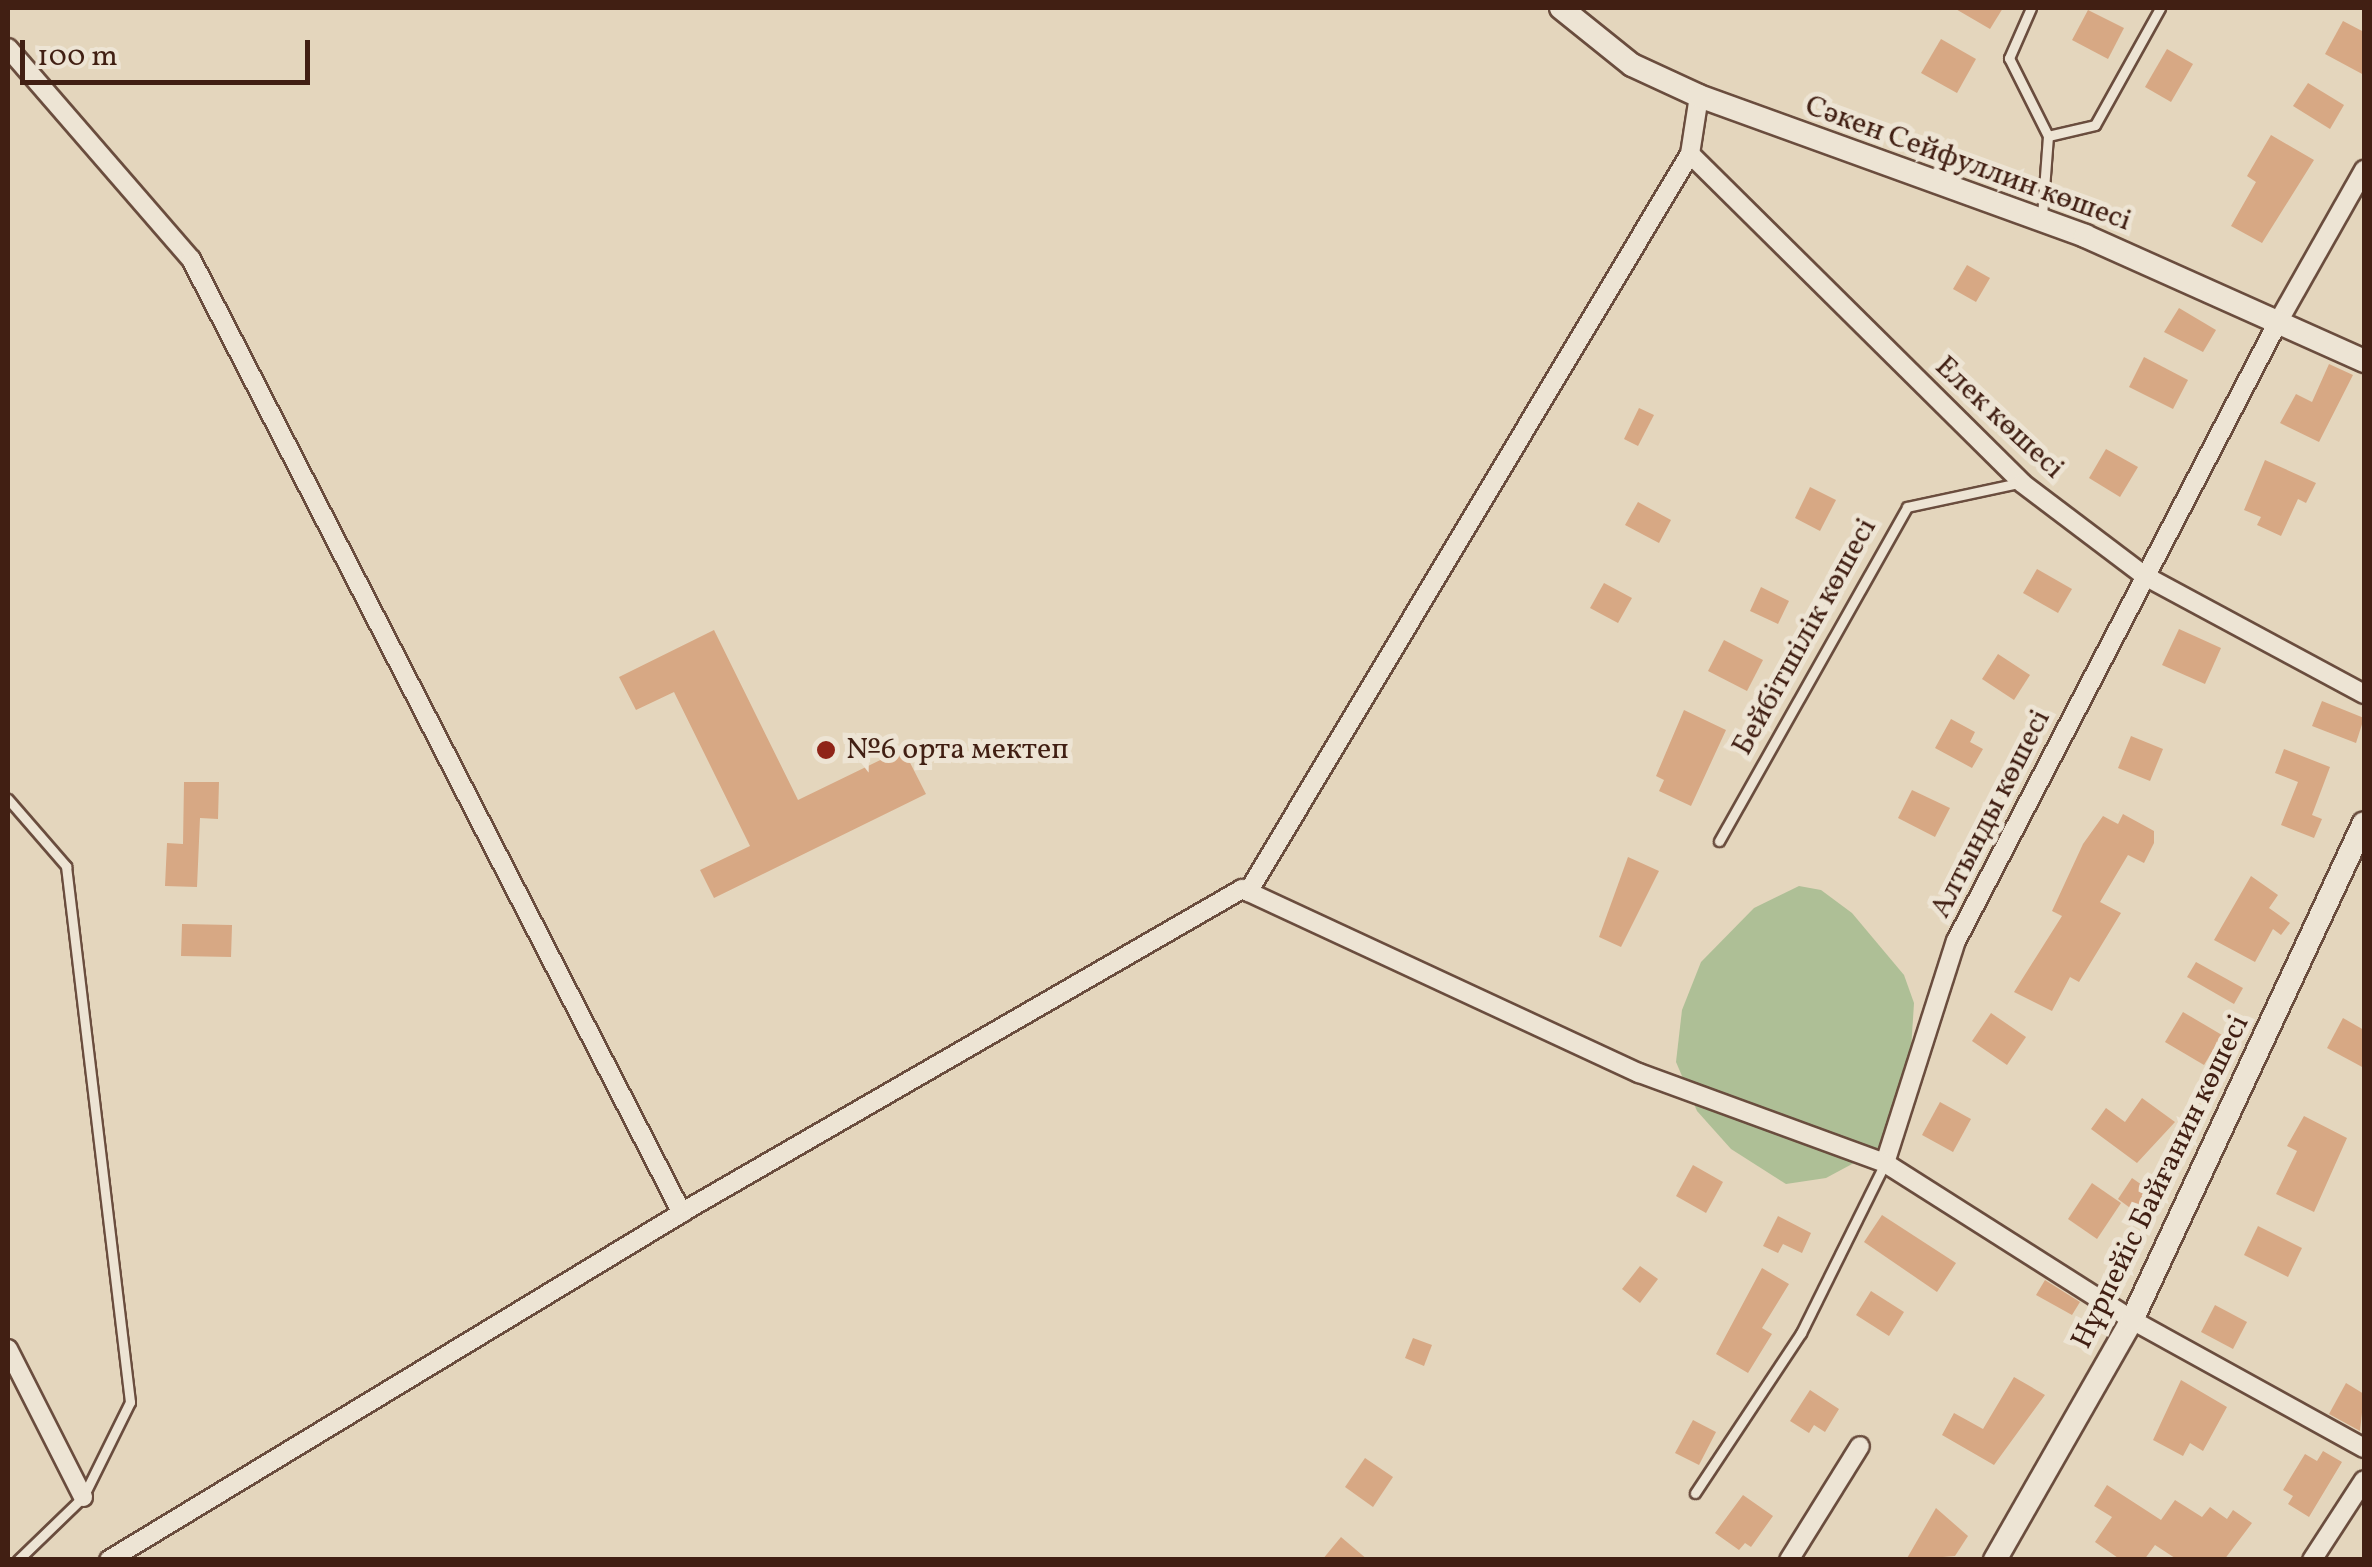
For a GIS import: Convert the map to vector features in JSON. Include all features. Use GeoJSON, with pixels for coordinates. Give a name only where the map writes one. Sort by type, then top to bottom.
{"type":"FeatureCollection","features":[{"type":"Feature","properties":{"kind":"street","name":"Сәкен Сейфуллин көшесі"},"geometry":{"type":"LineString","coordinates":[[1561,8],[1632,64],[1699,96],[2041,224],[2085,236],[2364,361]]}},
{"type":"Feature","properties":{"kind":"street"},"geometry":{"type":"LineString","coordinates":[[8,48],[191,259],[682,1213]]}},
{"type":"Feature","properties":{"kind":"street"},"geometry":{"type":"LineString","coordinates":[[1248,892],[1690,154],[1699,96]]}},
{"type":"Feature","properties":{"kind":"street","name":"Елек көшесі"},"geometry":{"type":"LineString","coordinates":[[1690,154],[2022,483],[2145,576],[2364,694]]}},
{"type":"Feature","properties":{"kind":"street","name":"Алтынды көшесі"},"geometry":{"type":"LineString","coordinates":[[1885,1164],[1956,941],[2278,322],[2364,170]]}},
{"type":"Feature","properties":{"kind":"street","name":"Нұрпейіс Байғанин көшесі"},"geometry":{"type":"LineString","coordinates":[[1996,1560],[2132,1320],[2364,823]]}},
{"type":"Feature","properties":{"kind":"street"},"geometry":{"type":"LineString","coordinates":[[109,1560],[682,1213],[1242,889],[1639,1073],[1885,1164],[2132,1320],[2364,1448]]}},
{"type":"Feature","properties":{"kind":"street"},"geometry":{"type":"LineString","coordinates":[[8,1349],[82,1497]]}},
{"type":"Feature","properties":{"kind":"street"},"geometry":{"type":"LineString","coordinates":[[1789,1560],[1860,1446]]}},
{"type":"Feature","properties":{"kind":"street"},"geometry":{"type":"LineString","coordinates":[[2312,1560],[2364,1480]]}},
{"type":"Feature","properties":{"kind":"lane"},"geometry":{"type":"LineString","coordinates":[[2031,8],[2009,58],[2048,136],[2041,224]]}},
{"type":"Feature","properties":{"kind":"lane"},"geometry":{"type":"LineString","coordinates":[[2048,136],[2094,125],[2160,8]]}},
{"type":"Feature","properties":{"kind":"lane","name":"Бейбітшілік көшесі"},"geometry":{"type":"LineString","coordinates":[[1719,841],[1907,507],[2022,483]]}},
{"type":"Feature","properties":{"kind":"lane"},"geometry":{"type":"LineString","coordinates":[[8,799],[66,866],[130,1402],[82,1497],[18,1560]]}},
{"type":"Feature","properties":{"kind":"lane","name":"Алтынды көшесі"},"geometry":{"type":"LineString","coordinates":[[1696,1494],[1801,1333],[1885,1164]]}},
{"type":"Feature","properties":{"kind":"green space"},"geometry":{"type":"Polygon","coordinates":[[[1799,886],[1821,890],[1852,913],[1904,975],[1914,1003],[1911,1050],[1880,1149],[1826,1178],[1786,1184],[1731,1149],[1697,1111],[1676,1062],[1682,1010],[1701,962],[1754,908],[1799,886]]]}},
{"type":"Feature","properties":{"kind":"building"},"geometry":{"type":"Polygon","coordinates":[[[1954,8],[2003,8],[1990,29],[1954,8]]]}},
{"type":"Feature","properties":{"kind":"building"},"geometry":{"type":"Polygon","coordinates":[[[2088,10],[2124,28],[2108,59],[2072,40],[2088,10]]]}},
{"type":"Feature","properties":{"kind":"building"},"geometry":{"type":"Polygon","coordinates":[[[2343,21],[2364,32],[2364,75],[2325,54],[2343,21]]]}},
{"type":"Feature","properties":{"kind":"building"},"geometry":{"type":"Polygon","coordinates":[[[1941,39],[1976,59],[1957,93],[1921,73],[1941,39]]]}},
{"type":"Feature","properties":{"kind":"building"},"geometry":{"type":"Polygon","coordinates":[[[2167,49],[2193,64],[2171,102],[2145,87],[2167,49]]]}},
{"type":"Feature","properties":{"kind":"building"},"geometry":{"type":"Polygon","coordinates":[[[2308,83],[2344,105],[2330,129],[2293,106],[2308,83]]]}},
{"type":"Feature","properties":{"kind":"building"},"geometry":{"type":"Polygon","coordinates":[[[2271,135],[2314,160],[2262,243],[2231,226],[2256,182],[2247,176],[2271,135]]]}},
{"type":"Feature","properties":{"kind":"building"},"geometry":{"type":"Polygon","coordinates":[[[1967,265],[1990,278],[1976,302],[1953,289],[1967,265]]]}},
{"type":"Feature","properties":{"kind":"building"},"geometry":{"type":"Polygon","coordinates":[[[2179,308],[2216,330],[2203,352],[2164,332],[2179,308]]]}},
{"type":"Feature","properties":{"kind":"building"},"geometry":{"type":"Polygon","coordinates":[[[2144,357],[2188,380],[2173,409],[2129,387],[2144,357]]]}},
{"type":"Feature","properties":{"kind":"building"},"geometry":{"type":"Polygon","coordinates":[[[2329,364],[2353,375],[2319,442],[2280,423],[2296,394],[2312,402],[2329,364]]]}},
{"type":"Feature","properties":{"kind":"building"},"geometry":{"type":"Polygon","coordinates":[[[1639,408],[1654,415],[1638,446],[1624,439],[1639,408]]]}},
{"type":"Feature","properties":{"kind":"building"},"geometry":{"type":"Polygon","coordinates":[[[2106,449],[2138,467],[2120,497],[2089,478],[2106,449]]]}},
{"type":"Feature","properties":{"kind":"building"},"geometry":{"type":"Polygon","coordinates":[[[2265,460],[2316,483],[2306,503],[2298,499],[2281,536],[2257,525],[2261,517],[2244,510],[2265,460]]]}},
{"type":"Feature","properties":{"kind":"building"},"geometry":{"type":"Polygon","coordinates":[[[1810,487],[1836,500],[1820,531],[1795,518],[1810,487]]]}},
{"type":"Feature","properties":{"kind":"building"},"geometry":{"type":"Polygon","coordinates":[[[1638,502],[1671,520],[1659,543],[1625,525],[1638,502]]]}},
{"type":"Feature","properties":{"kind":"building"},"geometry":{"type":"Polygon","coordinates":[[[2037,569],[2072,589],[2058,613],[2023,593],[2037,569]]]}},
{"type":"Feature","properties":{"kind":"building"},"geometry":{"type":"Polygon","coordinates":[[[1604,583],[1632,598],[1618,623],[1590,608],[1604,583]]]}},
{"type":"Feature","properties":{"kind":"building"},"geometry":{"type":"Polygon","coordinates":[[[1761,587],[1789,601],[1778,624],[1750,611],[1761,587]]]}},
{"type":"Feature","properties":{"kind":"building"},"geometry":{"type":"Polygon","coordinates":[[[2179,629],[2221,648],[2205,684],[2162,665],[2179,629]]]}},
{"type":"Feature","properties":{"kind":"building"},"geometry":{"type":"Polygon","coordinates":[[[714,630],[798,800],[903,749],[926,794],[714,898],[700,870],[750,846],[674,692],[636,710],[619,677],[714,630]]]}},
{"type":"Feature","properties":{"kind":"building"},"geometry":{"type":"Polygon","coordinates":[[[1724,640],[1763,660],[1747,691],[1708,671],[1724,640]]]}},
{"type":"Feature","properties":{"kind":"building"},"geometry":{"type":"Polygon","coordinates":[[[1998,654],[2030,675],[2014,700],[1982,679],[1998,654]]]}},
{"type":"Feature","properties":{"kind":"building"},"geometry":{"type":"Polygon","coordinates":[[[2322,701],[2364,718],[2356,743],[2312,726],[2322,701]]]}},
{"type":"Feature","properties":{"kind":"building"},"geometry":{"type":"Polygon","coordinates":[[[1684,710],[1726,730],[1691,806],[1659,791],[1664,780],[1656,776],[1684,710]]]}},
{"type":"Feature","properties":{"kind":"building"},"geometry":{"type":"Polygon","coordinates":[[[1951,719],[1975,732],[1970,742],[1983,749],[1972,768],[1935,748],[1951,719]]]}},
{"type":"Feature","properties":{"kind":"building"},"geometry":{"type":"Polygon","coordinates":[[[2131,736],[2163,749],[2150,781],[2118,768],[2131,736]]]}},
{"type":"Feature","properties":{"kind":"building"},"geometry":{"type":"Polygon","coordinates":[[[2284,749],[2330,767],[2312,815],[2322,819],[2314,838],[2281,825],[2298,782],[2275,773],[2284,749]]]}},
{"type":"Feature","properties":{"kind":"building"},"geometry":{"type":"Polygon","coordinates":[[[184,782],[219,782],[218,819],[200,818],[197,887],[165,886],[167,843],[183,844],[184,782]]]}},
{"type":"Feature","properties":{"kind":"building"},"geometry":{"type":"Polygon","coordinates":[[[1912,790],[1950,808],[1935,837],[1898,818],[1912,790]]]}},
{"type":"Feature","properties":{"kind":"building"},"geometry":{"type":"Polygon","coordinates":[[[2123,814],[2154,831],[2154,843],[2144,863],[2128,855],[2100,902],[2121,913],[2079,982],[2070,977],[2052,1011],[2014,992],[2062,916],[2052,911],[2083,844],[2103,816],[2118,824],[2123,814]]]}},
{"type":"Feature","properties":{"kind":"building"},"geometry":{"type":"Polygon","coordinates":[[[1628,857],[1659,871],[1621,947],[1599,937],[1628,857]]]}},
{"type":"Feature","properties":{"kind":"building"},"geometry":{"type":"Polygon","coordinates":[[[2251,876],[2278,895],[2269,908],[2290,923],[2281,935],[2273,929],[2255,962],[2214,940],[2251,876]]]}},
{"type":"Feature","properties":{"kind":"building"},"geometry":{"type":"Polygon","coordinates":[[[182,924],[232,925],[231,957],[181,956],[182,924]]]}},
{"type":"Feature","properties":{"kind":"building"},"geometry":{"type":"Polygon","coordinates":[[[2196,962],[2243,988],[2234,1004],[2187,977],[2196,962]]]}},
{"type":"Feature","properties":{"kind":"building"},"geometry":{"type":"Polygon","coordinates":[[[2183,1012],[2222,1035],[2204,1065],[2165,1042],[2183,1012]]]}},
{"type":"Feature","properties":{"kind":"building"},"geometry":{"type":"Polygon","coordinates":[[[1991,1013],[2026,1037],[2007,1065],[1972,1041],[1991,1013]]]}},
{"type":"Feature","properties":{"kind":"building"},"geometry":{"type":"Polygon","coordinates":[[[2343,1018],[2364,1030],[2364,1068],[2327,1048],[2343,1018]]]}},
{"type":"Feature","properties":{"kind":"building"},"geometry":{"type":"Polygon","coordinates":[[[2142,1098],[2175,1122],[2137,1163],[2091,1129],[2106,1108],[2125,1122],[2142,1098]]]}},
{"type":"Feature","properties":{"kind":"building"},"geometry":{"type":"Polygon","coordinates":[[[1940,1102],[1971,1119],[1953,1152],[1922,1135],[1940,1102]]]}},
{"type":"Feature","properties":{"kind":"building"},"geometry":{"type":"Polygon","coordinates":[[[2304,1116],[2347,1138],[2314,1212],[2276,1194],[2297,1151],[2287,1146],[2304,1116]]]}},
{"type":"Feature","properties":{"kind":"building"},"geometry":{"type":"Polygon","coordinates":[[[1693,1165],[1723,1182],[1706,1213],[1676,1196],[1693,1165]]]}},
{"type":"Feature","properties":{"kind":"building"},"geometry":{"type":"Polygon","coordinates":[[[2132,1178],[2152,1192],[2137,1213],[2118,1199],[2132,1178]]]}},
{"type":"Feature","properties":{"kind":"building"},"geometry":{"type":"Polygon","coordinates":[[[2092,1183],[2121,1203],[2097,1239],[2068,1219],[2092,1183]]]}},
{"type":"Feature","properties":{"kind":"building"},"geometry":{"type":"Polygon","coordinates":[[[1882,1215],[1956,1263],[1937,1292],[1864,1242],[1882,1215]]]}},
{"type":"Feature","properties":{"kind":"building"},"geometry":{"type":"Polygon","coordinates":[[[1778,1216],[1811,1233],[1802,1253],[1783,1244],[1778,1253],[1763,1246],[1778,1216]]]}},
{"type":"Feature","properties":{"kind":"building"},"geometry":{"type":"Polygon","coordinates":[[[2258,1226],[2302,1248],[2288,1277],[2244,1255],[2258,1226]]]}},
{"type":"Feature","properties":{"kind":"building"},"geometry":{"type":"Polygon","coordinates":[[[1640,1266],[1658,1279],[1640,1303],[1622,1289],[1640,1266]]]}},
{"type":"Feature","properties":{"kind":"building"},"geometry":{"type":"Polygon","coordinates":[[[1762,1268],[1789,1284],[1762,1328],[1772,1334],[1748,1373],[1716,1354],[1762,1268]]]}},
{"type":"Feature","properties":{"kind":"building"},"geometry":{"type":"Polygon","coordinates":[[[2045,1280],[2080,1302],[2072,1315],[2036,1295],[2045,1280]]]}},
{"type":"Feature","properties":{"kind":"building"},"geometry":{"type":"Polygon","coordinates":[[[1871,1291],[1904,1312],[1889,1336],[1856,1315],[1871,1291]]]}},
{"type":"Feature","properties":{"kind":"building"},"geometry":{"type":"Polygon","coordinates":[[[2215,1305],[2247,1322],[2233,1349],[2201,1332],[2215,1305]]]}},
{"type":"Feature","properties":{"kind":"building"},"geometry":{"type":"Polygon","coordinates":[[[1413,1338],[1432,1345],[1424,1366],[1405,1358],[1413,1338]]]}},
{"type":"Feature","properties":{"kind":"building"},"geometry":{"type":"Polygon","coordinates":[[[2014,1377],[2045,1395],[1994,1465],[1942,1435],[1954,1413],[1983,1429],[2014,1377]]]}},
{"type":"Feature","properties":{"kind":"building"},"geometry":{"type":"Polygon","coordinates":[[[2181,1380],[2227,1407],[2203,1451],[2190,1443],[2183,1456],[2153,1440],[2181,1380]]]}},
{"type":"Feature","properties":{"kind":"building"},"geometry":{"type":"Polygon","coordinates":[[[2346,1383],[2364,1394],[2360,1431],[2329,1414],[2346,1383]]]}},
{"type":"Feature","properties":{"kind":"building"},"geometry":{"type":"Polygon","coordinates":[[[1810,1390],[1839,1409],[1825,1432],[1814,1425],[1809,1433],[1790,1421],[1810,1390]]]}},
{"type":"Feature","properties":{"kind":"building"},"geometry":{"type":"Polygon","coordinates":[[[1693,1420],[1716,1432],[1699,1465],[1675,1453],[1693,1420]]]}},
{"type":"Feature","properties":{"kind":"building"},"geometry":{"type":"Polygon","coordinates":[[[2323,1451],[2342,1462],[2309,1517],[2288,1504],[2293,1496],[2283,1490],[2305,1454],[2317,1461],[2323,1451]]]}},
{"type":"Feature","properties":{"kind":"building"},"geometry":{"type":"Polygon","coordinates":[[[1365,1458],[1393,1477],[1373,1507],[1345,1487],[1365,1458]]]}},
{"type":"Feature","properties":{"kind":"building"},"geometry":{"type":"Polygon","coordinates":[[[2107,1485],[2161,1520],[2175,1500],[2202,1517],[2210,1507],[2227,1519],[2233,1510],[2252,1523],[2224,1560],[2178,1560],[2155,1545],[2144,1560],[2121,1560],[2095,1542],[2112,1517],[2094,1506],[2107,1485]]]}},
{"type":"Feature","properties":{"kind":"building"},"geometry":{"type":"Polygon","coordinates":[[[1743,1495],[1773,1516],[1751,1547],[1745,1543],[1739,1550],[1715,1533],[1743,1495]]]}},
{"type":"Feature","properties":{"kind":"building"},"geometry":{"type":"Polygon","coordinates":[[[1936,1508],[1968,1536],[1955,1556],[1906,1560],[1936,1508]]]}},
{"type":"Feature","properties":{"kind":"building"},"geometry":{"type":"Polygon","coordinates":[[[1341,1537],[1368,1560],[1322,1560],[1341,1537]]]}},
{"type":"Feature","properties":{"kind":"place","name":"№6 орта мектеп"},"geometry":{"type":"Point","coordinates":[826,750]}}]}
